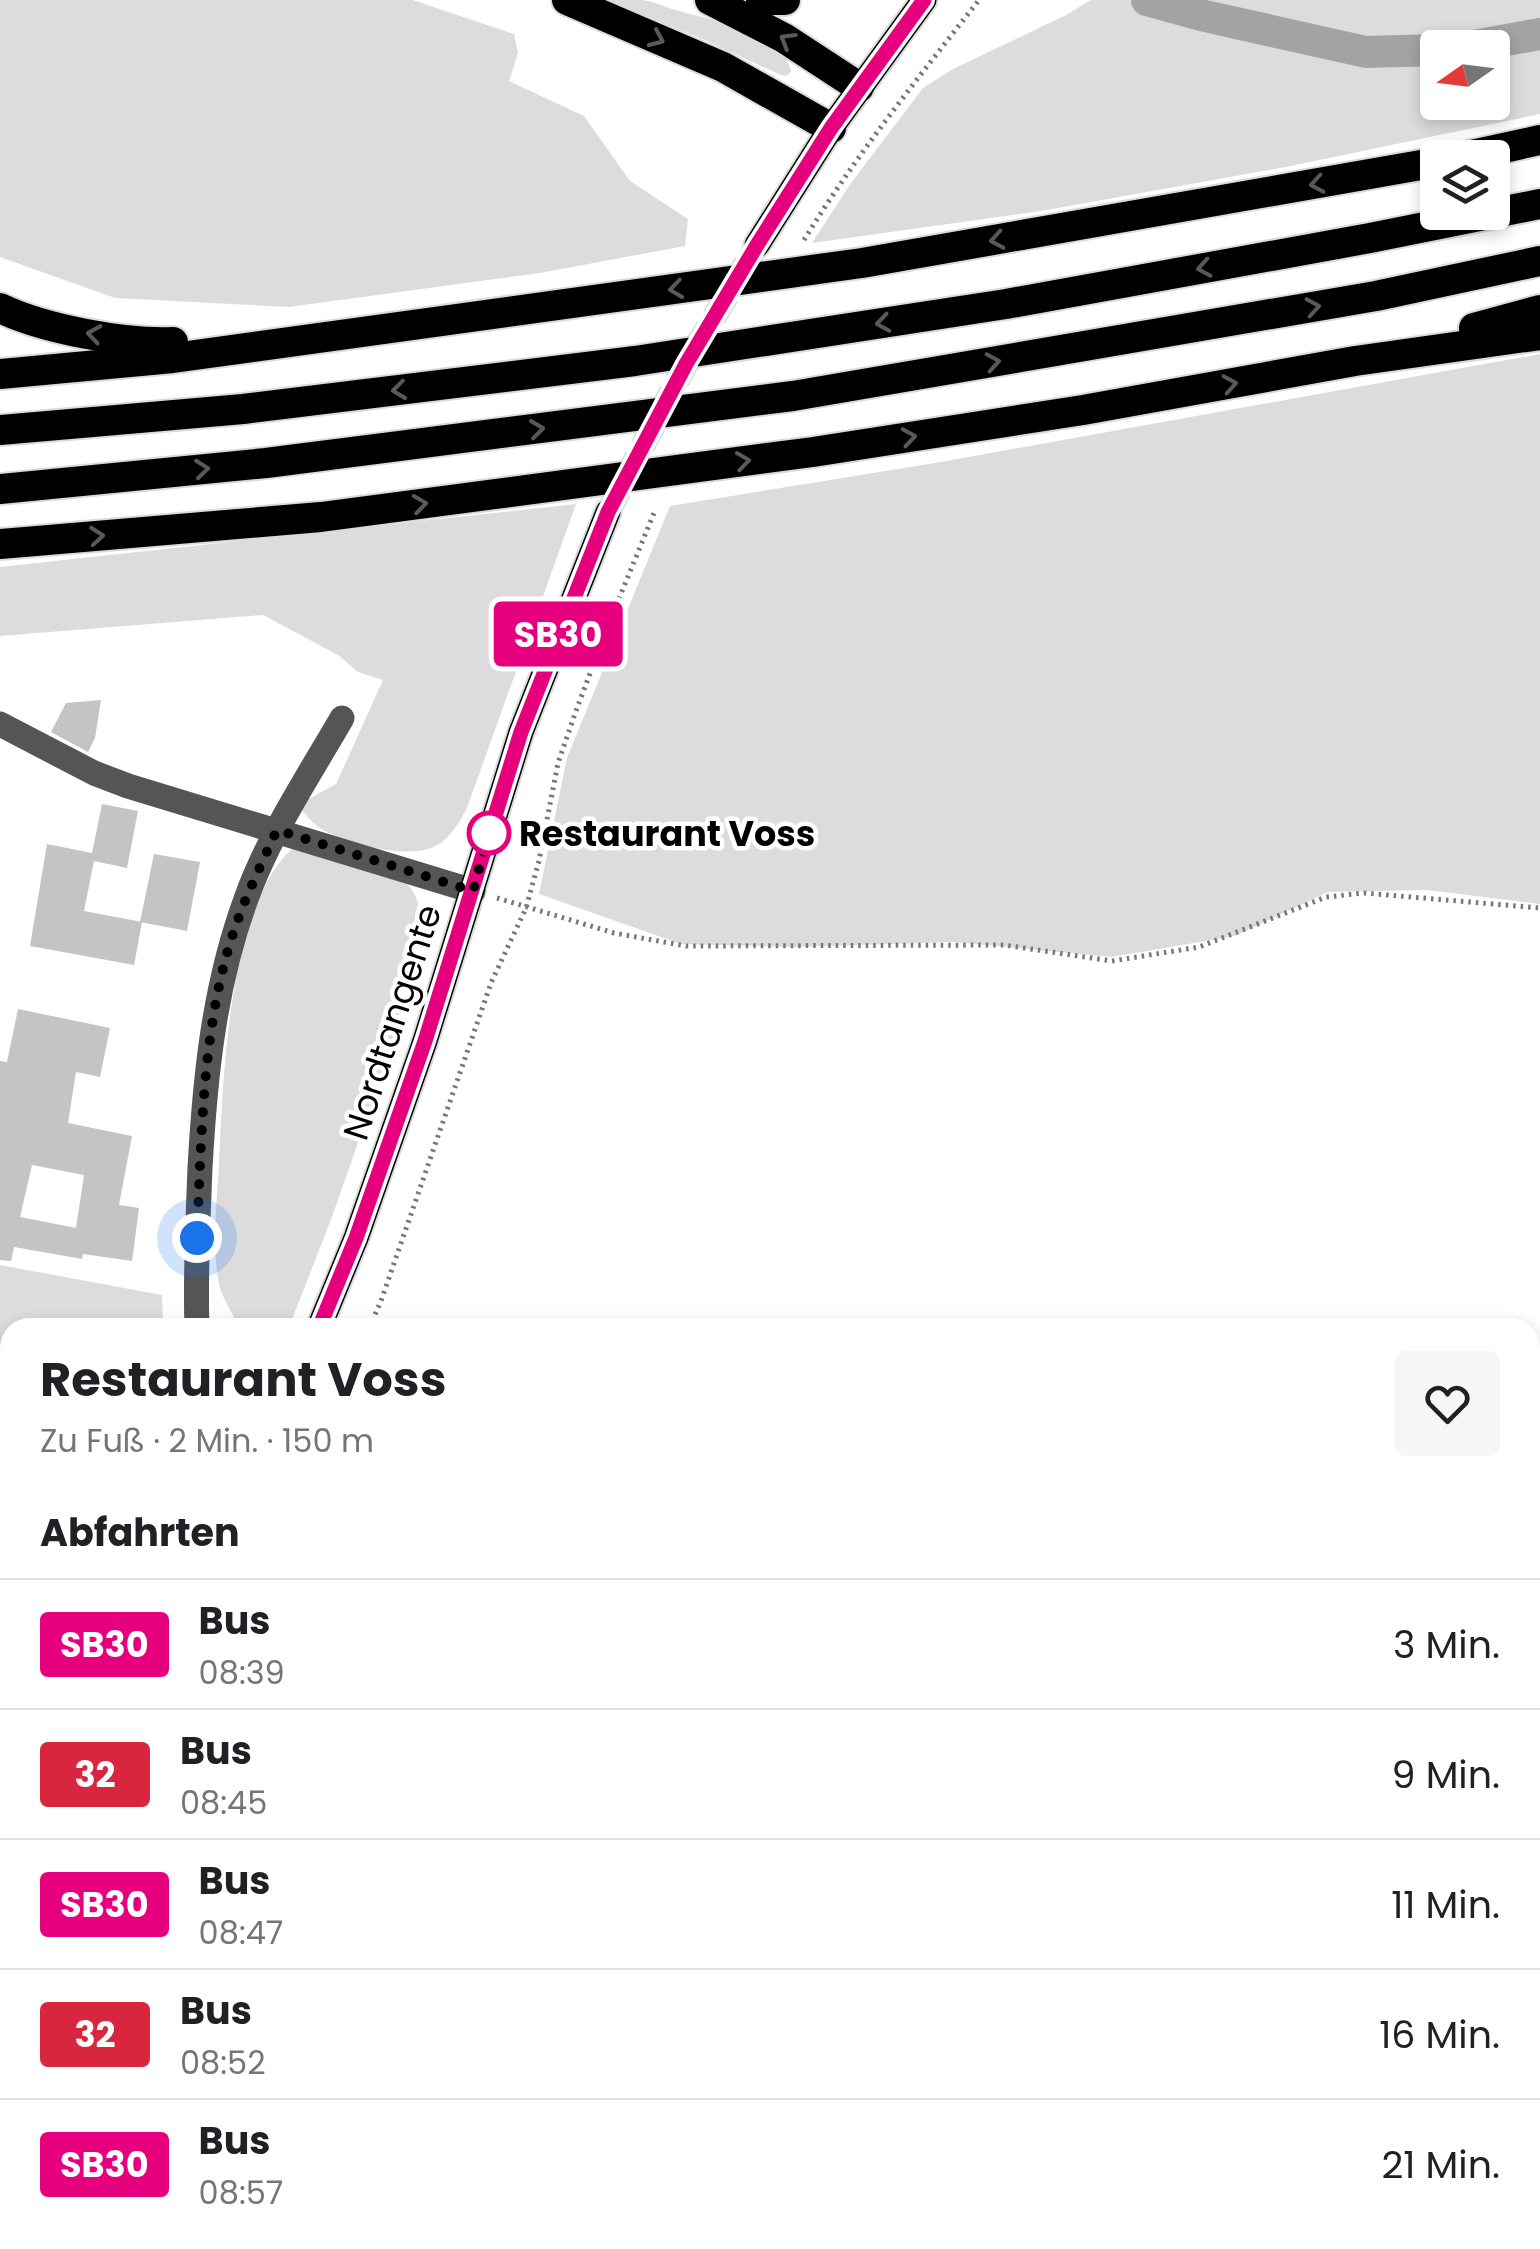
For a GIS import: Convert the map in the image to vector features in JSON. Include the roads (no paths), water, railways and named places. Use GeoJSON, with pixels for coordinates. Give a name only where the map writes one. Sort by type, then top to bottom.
{"type":"FeatureCollection","features":[{"type":"Feature","properties":{"kind":"highway"},"geometry":{"type":"LineString","coordinates":[[567,0],[722,67],[831,128]]}},
{"type":"Feature","properties":{"kind":"highway"},"geometry":{"type":"LineString","coordinates":[[710,0],[784,38],[859,87]]}},
{"type":"Feature","properties":{"kind":"highway"},"geometry":{"type":"LineString","coordinates":[[761,0],[784,0]]}},
{"type":"Feature","properties":{"kind":"highway"},"geometry":{"type":"LineString","coordinates":[[1510,147],[1540,140]]}},
{"type":"Feature","properties":{"kind":"highway"},"geometry":{"type":"LineString","coordinates":[[0,374],[173,358],[862,263],[1420,165]]}},
{"type":"Feature","properties":{"kind":"highway"},"geometry":{"type":"LineString","coordinates":[[0,430],[243,409],[654,358],[1006,304],[1540,204]]}},
{"type":"Feature","properties":{"kind":"highway"},"geometry":{"type":"LineString","coordinates":[[0,489],[266,463],[794,396],[1376,296],[1540,262]]}},
{"type":"Feature","properties":{"kind":"highway"},"geometry":{"type":"LineString","coordinates":[[0,308],[18,317],[68,330],[150,343],[331,336]]}},
{"type":"Feature","properties":{"kind":"highway"},"geometry":{"type":"LineString","coordinates":[[1356,361],[1540,310]]}},
{"type":"Feature","properties":{"kind":"highway"},"geometry":{"type":"LineString","coordinates":[[0,544],[321,518],[812,452],[1540,334]]}},
{"type":"Feature","properties":{"kind":"main road"},"geometry":{"type":"LineString","coordinates":[[757,245],[831,128],[924,0]]}},
{"type":"Feature","properties":{"kind":"main road","name":"Nordtangente"},"geometry":{"type":"LineString","coordinates":[[323,1318],[356,1238],[425,1041],[521,732],[608,512]]}},
{"type":"Feature","properties":{"kind":"street"},"geometry":{"type":"LineString","coordinates":[[197,1318],[201,1147],[216,1008],[228,952],[247,896],[277,830],[342,718]]}},
{"type":"Feature","properties":{"kind":"street"},"geometry":{"type":"LineString","coordinates":[[0,724],[94,773],[128,786],[473,891]]}},
{"type":"Feature","properties":{"kind":"waterway"},"geometry":{"type":"LineString","coordinates":[[1147,0],[1366,52],[1420,50]]}},
{"type":"Feature","properties":{"kind":"waterway"},"geometry":{"type":"LineString","coordinates":[[1510,39],[1540,34]]}},
{"type":"Feature","properties":{"kind":"tunnel"},"geometry":{"type":"LineString","coordinates":[[608,512],[686,364],[757,245]]}},
{"type":"Feature","properties":{"kind":"place","name":"Restaurant Voss"},"geometry":{"type":"Point","coordinates":[489,833]}}]}
